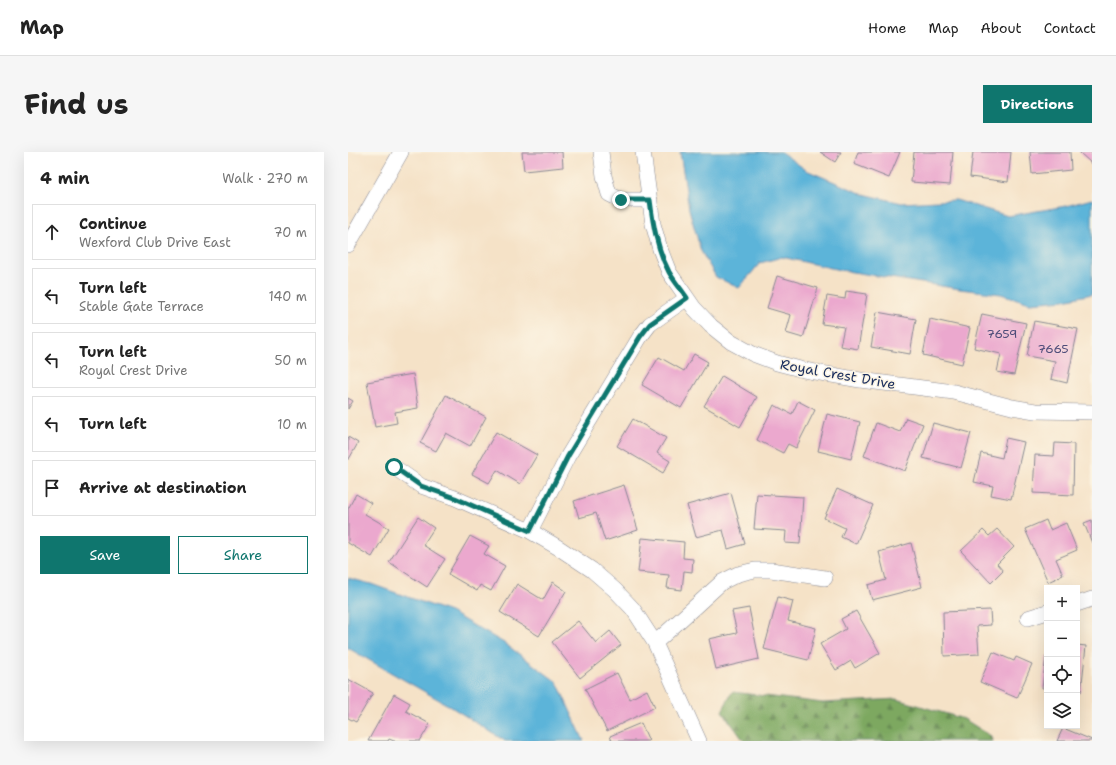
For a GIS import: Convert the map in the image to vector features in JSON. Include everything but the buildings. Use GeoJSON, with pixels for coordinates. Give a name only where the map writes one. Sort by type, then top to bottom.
{"type":"FeatureCollection","features":[{"type":"Feature","properties":{"kind":"street"},"geometry":{"type":"LineString","coordinates":[[348,245],[401,152]]}},
{"type":"Feature","properties":{"kind":"street"},"geometry":{"type":"LineString","coordinates":[[601,152],[604,176],[609,194],[621,200],[650,200]]}},
{"type":"Feature","properties":{"kind":"street","name":"Royal Crest Drive"},"geometry":{"type":"LineString","coordinates":[[644,152],[653,224],[660,249],[669,272],[694,308],[711,326],[731,342],[753,354],[777,363],[804,370],[860,380],[954,392],[1020,409],[1035,411],[1092,412]]}},
{"type":"Feature","properties":{"kind":"street"},"geometry":{"type":"LineString","coordinates":[[530,531],[568,456],[640,337],[650,324],[687,298]]}},
{"type":"Feature","properties":{"kind":"street"},"geometry":{"type":"LineString","coordinates":[[394,467],[421,486],[455,498],[530,531],[592,570],[615,590],[633,609],[655,643],[700,741]]}},
{"type":"Feature","properties":{"kind":"street"},"geometry":{"type":"LineString","coordinates":[[655,643],[722,582],[738,574],[755,570],[771,570],[825,578]]}},
{"type":"Feature","properties":{"kind":"street"},"geometry":{"type":"LineString","coordinates":[[1080,603],[1092,599]]}},
{"type":"Feature","properties":{"kind":"street"},"geometry":{"type":"LineString","coordinates":[[1028,618],[1044,613]]}},
{"type":"Feature","properties":{"kind":"green space"},"geometry":{"type":"Polygon","coordinates":[[[732,692],[823,703],[897,699],[964,719],[991,736],[992,741],[744,741],[722,711],[732,692]]]}},
{"type":"Feature","properties":{"kind":"water"},"geometry":{"type":"Polygon","coordinates":[[[680,152],[781,152],[806,170],[863,194],[902,203],[956,200],[1008,216],[1066,206],[1092,199],[1092,294],[1064,300],[1030,303],[1001,294],[840,270],[782,257],[760,263],[739,288],[716,277],[701,251],[689,209],[680,152]]]}},
{"type":"Feature","properties":{"kind":"water"},"geometry":{"type":"Polygon","coordinates":[[[348,578],[371,584],[450,612],[504,643],[557,682],[584,741],[505,741],[448,705],[348,648],[348,578]]]}},
{"type":"Feature","properties":{"kind":"route"},"geometry":{"type":"LineString","coordinates":[[394,467],[421,486],[455,498],[530,531],[568,456],[640,337],[650,324],[687,298],[669,272],[660,249],[653,224],[650,200],[621,200]]}}]}
